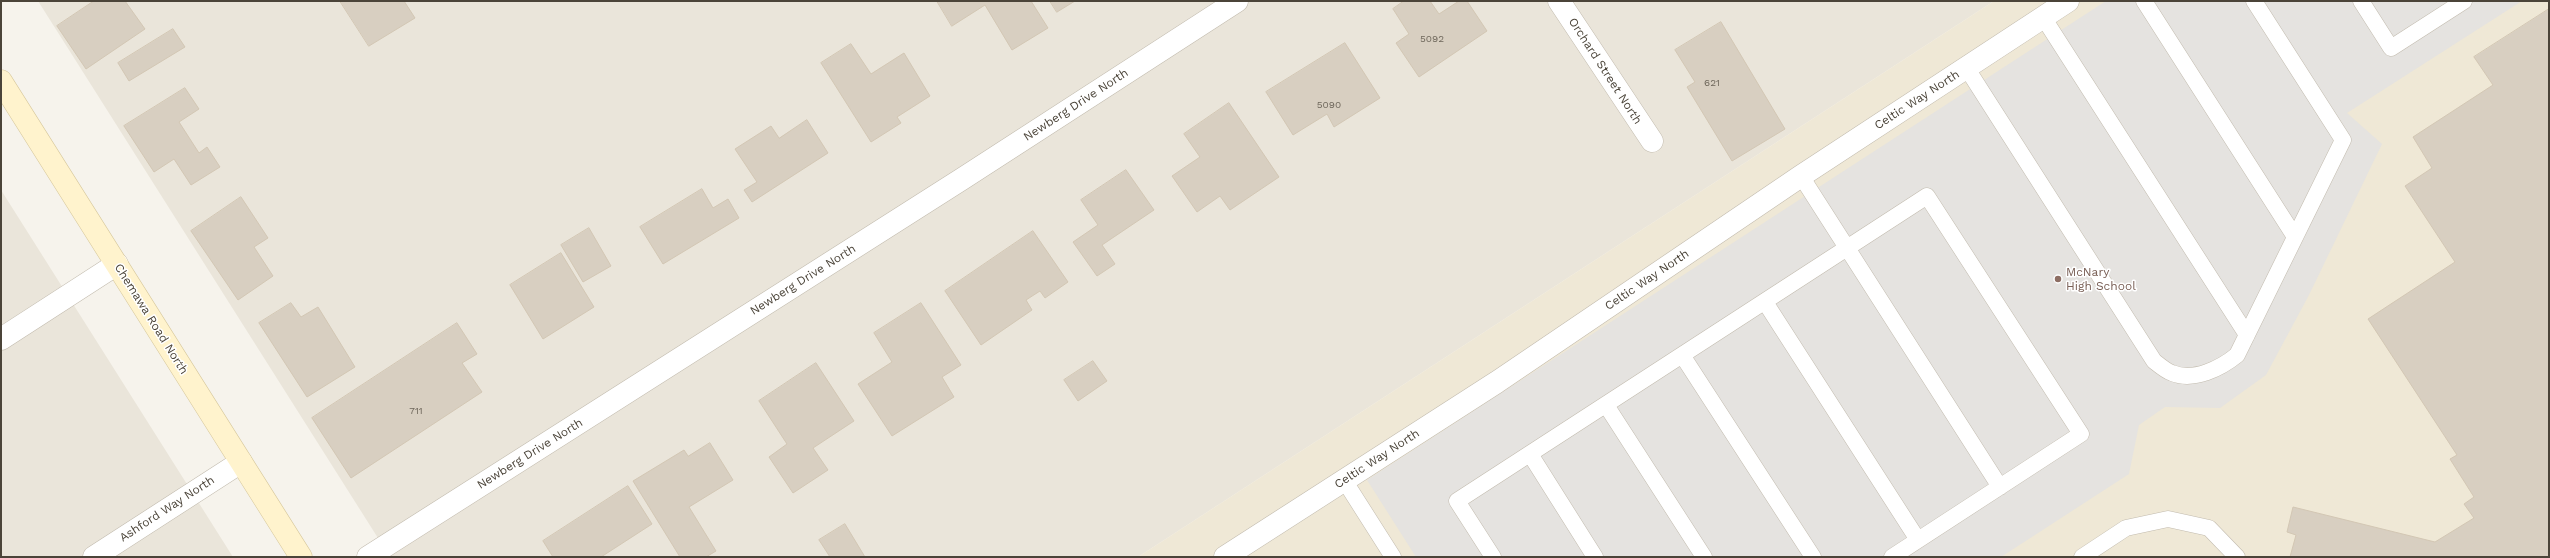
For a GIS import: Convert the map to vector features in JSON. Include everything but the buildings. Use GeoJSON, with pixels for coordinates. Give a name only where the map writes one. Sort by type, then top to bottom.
{"type":"FeatureCollection","features":[{"type":"Feature","properties":{"kind":"street","name":"Newberg Drive North"},"geometry":{"type":"LineString","coordinates":[[368,557],[962,179],[1237,1]]}},
{"type":"Feature","properties":{"kind":"street","name":"Orchard Street North"},"geometry":{"type":"LineString","coordinates":[[1559,1],[1652,141]]}},
{"type":"Feature","properties":{"kind":"street","name":"Celtic Way North"},"geometry":{"type":"LineString","coordinates":[[1225,557],[1497,382],[1801,176],[2068,1]]}},
{"type":"Feature","properties":{"kind":"street","name":"Chemawa Road North"},"geometry":{"type":"LineString","coordinates":[[1,81],[301,557]]}},
{"type":"Feature","properties":{"kind":"street"},"geometry":{"type":"LineString","coordinates":[[1,338],[117,264]]}},
{"type":"Feature","properties":{"kind":"street","name":"Ashford Way North"},"geometry":{"type":"LineString","coordinates":[[94,557],[241,462]]}},
{"type":"Feature","properties":{"kind":"lane"},"geometry":{"type":"LineString","coordinates":[[2144,1],[2295,237]]}},
{"type":"Feature","properties":{"kind":"lane"},"geometry":{"type":"LineString","coordinates":[[1966,68],[2154,361],[2173,374],[2194,374],[2221,368],[2237,355],[2343,140],[2254,1]]}},
{"type":"Feature","properties":{"kind":"lane"},"geometry":{"type":"LineString","coordinates":[[2361,1],[2391,48],[2464,1]]}},
{"type":"Feature","properties":{"kind":"lane"},"geometry":{"type":"LineString","coordinates":[[2043,17],[2247,335]]}},
{"type":"Feature","properties":{"kind":"lane"},"geometry":{"type":"LineString","coordinates":[[1801,176],[2000,487]]}},
{"type":"Feature","properties":{"kind":"lane"},"geometry":{"type":"LineString","coordinates":[[1493,557],[1457,501],[1928,196],[2081,434],[1892,557]]}},
{"type":"Feature","properties":{"kind":"lane"},"geometry":{"type":"LineString","coordinates":[[1765,302],[1918,540]]}},
{"type":"Feature","properties":{"kind":"lane"},"geometry":{"type":"LineString","coordinates":[[1682,355],[1813,557]]}},
{"type":"Feature","properties":{"kind":"lane"},"geometry":{"type":"LineString","coordinates":[[1606,405],[1704,557]]}},
{"type":"Feature","properties":{"kind":"lane"},"geometry":{"type":"LineString","coordinates":[[1530,454],[1595,557]]}},
{"type":"Feature","properties":{"kind":"lane"},"geometry":{"type":"LineString","coordinates":[[1344,480],[1393,557]]}},
{"type":"Feature","properties":{"kind":"lane"},"geometry":{"type":"LineString","coordinates":[[2082,557],[2126,528],[2168,519],[2210,528],[2237,557]]}},
{"type":"Feature","properties":{"kind":"shaded area"},"geometry":{"type":"Polygon","coordinates":[[[38,1],[1994,1],[1138,557],[390,557],[38,1]]]}},
{"type":"Feature","properties":{"kind":"shaded area","name":"McNary High School"},"geometry":{"type":"Polygon","coordinates":[[[1994,1],[2549,1],[2549,557],[1138,557],[1994,1]]]}},
{"type":"Feature","properties":{"kind":"shaded area","name":"McNary High School"},"geometry":{"type":"Polygon","coordinates":[[[2106,1],[2522,1],[2347,113],[2382,144],[2309,295],[2266,375],[2220,408],[2165,407],[2139,425],[2129,474],[2001,557],[1416,557],[1367,480],[2106,1]]]}},
{"type":"Feature","properties":{"kind":"shaded area"},"geometry":{"type":"Polygon","coordinates":[[[1,190],[233,557],[1,557],[1,190]]]}},
{"type":"Feature","properties":{"kind":"place","name":"McNary High School"},"geometry":{"type":"Point","coordinates":[2058,279]}}]}
